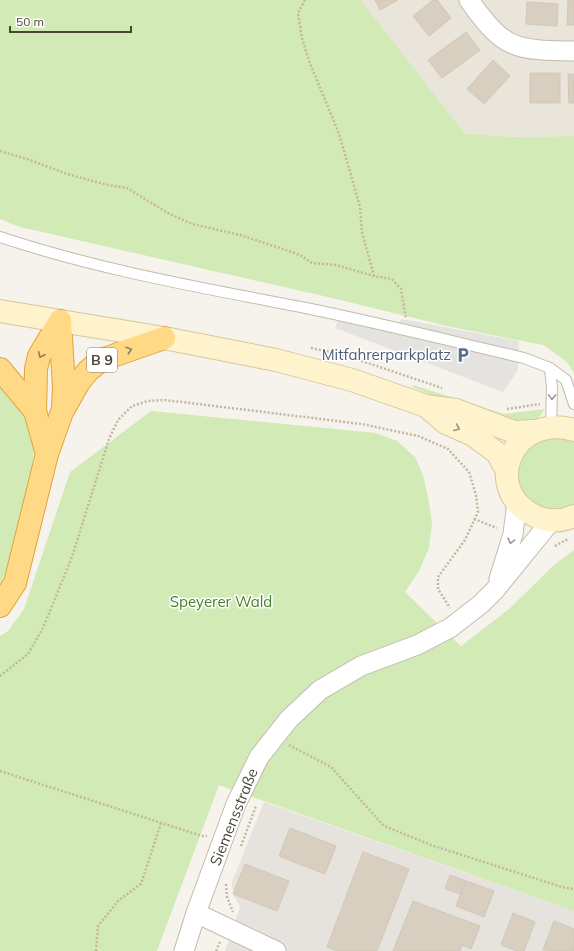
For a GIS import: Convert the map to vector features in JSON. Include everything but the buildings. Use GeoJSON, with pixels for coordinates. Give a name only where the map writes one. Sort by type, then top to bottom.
{"type":"FeatureCollection","features":[{"type":"Feature","properties":{"kind":"highway"},"geometry":{"type":"LineString","coordinates":[[0,606],[15,583],[47,454],[35,411],[35,380],[39,356],[60,321]]}},
{"type":"Feature","properties":{"kind":"highway","name":"B 9"},"geometry":{"type":"LineString","coordinates":[[60,321],[64,387],[62,412]]}},
{"type":"Feature","properties":{"kind":"highway","name":"B 9"},"geometry":{"type":"LineString","coordinates":[[47,454],[62,412],[79,382],[88,371],[101,360],[164,338]]}},
{"type":"Feature","properties":{"kind":"highway"},"geometry":{"type":"LineString","coordinates":[[0,369],[35,411]]}},
{"type":"Feature","properties":{"kind":"main road"},"geometry":{"type":"LineString","coordinates":[[0,311],[164,338],[276,360],[352,380],[426,406],[456,410],[514,432],[563,427],[574,430]]}},
{"type":"Feature","properties":{"kind":"main road"},"geometry":{"type":"LineString","coordinates":[[426,406],[446,423],[473,435],[497,452],[507,471],[511,493],[517,502],[527,512],[538,518],[552,521],[566,520],[574,516]]}},
{"type":"Feature","properties":{"kind":"main road"},"geometry":{"type":"LineString","coordinates":[[507,471],[515,448],[523,438],[542,429]]}},
{"type":"Feature","properties":{"kind":"street"},"geometry":{"type":"LineString","coordinates":[[469,0],[491,29],[504,41],[520,48],[574,51]]}},
{"type":"Feature","properties":{"kind":"street"},"geometry":{"type":"LineString","coordinates":[[495,590],[513,534],[517,502]]}},
{"type":"Feature","properties":{"kind":"street","name":"Siemensstraße"},"geometry":{"type":"LineString","coordinates":[[184,951],[196,913],[236,804],[259,757],[288,719],[320,690],[361,666],[417,645],[450,628],[495,590],[552,521]]}},
{"type":"Feature","properties":{"kind":"street"},"geometry":{"type":"LineString","coordinates":[[196,913],[276,951]]}},
{"type":"Feature","properties":{"kind":"lane"},"geometry":{"type":"LineString","coordinates":[[0,237],[32,248],[122,271],[340,315],[524,358],[550,368],[566,380],[574,404]]}},
{"type":"Feature","properties":{"kind":"lane"},"geometry":{"type":"LineString","coordinates":[[542,429],[552,388],[550,368]]}},
{"type":"Feature","properties":{"kind":"path"},"geometry":{"type":"LineString","coordinates":[[305,0],[298,13],[302,38],[309,61],[338,131],[360,207],[362,232],[374,276]]}},
{"type":"Feature","properties":{"kind":"path"},"geometry":{"type":"LineString","coordinates":[[0,151],[30,160],[67,174],[108,185],[127,188],[168,214],[192,224],[240,235],[300,255],[312,263],[336,265],[374,276],[392,278],[401,289],[408,331]]}},
{"type":"Feature","properties":{"kind":"path"},"geometry":{"type":"LineString","coordinates":[[0,676],[28,654],[43,628],[72,557],[109,439],[118,420],[132,406],[148,401],[165,400],[362,424],[418,436],[448,448],[469,472],[476,495],[478,512],[465,540],[438,577],[438,589],[459,621]]}},
{"type":"Feature","properties":{"kind":"path"},"geometry":{"type":"LineString","coordinates":[[549,549],[574,536]]}},
{"type":"Feature","properties":{"kind":"path"},"geometry":{"type":"LineString","coordinates":[[285,751],[294,740]]}},
{"type":"Feature","properties":{"kind":"path"},"geometry":{"type":"LineString","coordinates":[[289,745],[331,767],[384,826],[442,849],[562,887],[574,889]]}},
{"type":"Feature","properties":{"kind":"path"},"geometry":{"type":"LineString","coordinates":[[0,771],[202,836],[225,835]]}},
{"type":"Feature","properties":{"kind":"path"},"geometry":{"type":"LineString","coordinates":[[239,850],[258,800]]}},
{"type":"Feature","properties":{"kind":"path"},"geometry":{"type":"LineString","coordinates":[[96,951],[98,926],[119,900],[141,884],[162,823]]}},
{"type":"Feature","properties":{"kind":"path"},"geometry":{"type":"LineString","coordinates":[[216,951],[233,910],[227,896],[227,881]]}},
{"type":"Feature","properties":{"kind":"shaded area"},"geometry":{"type":"Polygon","coordinates":[[[361,0],[574,0],[574,136],[518,137],[465,134],[361,0]]]}},
{"type":"Feature","properties":{"kind":"shaded area","name":"Mitfahrerparkplatz"},"geometry":{"type":"Polygon","coordinates":[[[340,315],[397,328],[401,319],[519,341],[518,370],[503,392],[335,328],[340,315]]]}},
{"type":"Feature","properties":{"kind":"shaded area"},"geometry":{"type":"Polygon","coordinates":[[[264,802],[574,911],[574,951],[225,951],[240,907],[233,894],[232,882],[264,802]]]}},
{"type":"Feature","properties":{"kind":"green space"},"geometry":{"type":"Polygon","coordinates":[[[0,0],[361,0],[465,134],[518,137],[574,136],[574,373],[566,361],[543,345],[451,327],[328,297],[20,227],[0,219],[0,0]]]}},
{"type":"Feature","properties":{"kind":"green space"},"geometry":{"type":"Polygon","coordinates":[[[0,379],[10,390],[26,416],[32,430],[34,444],[30,484],[25,507],[19,531],[6,571],[0,584],[0,379]]]}},
{"type":"Feature","properties":{"kind":"green space"},"geometry":{"type":"Polygon","coordinates":[[[413,385],[504,414],[545,409],[533,423],[527,425],[516,425],[502,422],[470,411],[412,387],[413,385]]]}},
{"type":"Feature","properties":{"kind":"green space","name":"Speyerer Wald"},"geometry":{"type":"Polygon","coordinates":[[[151,411],[376,433],[397,441],[415,457],[423,475],[432,524],[429,548],[419,571],[405,592],[461,646],[509,609],[554,565],[574,550],[574,911],[219,785],[157,951],[0,951],[0,636],[8,631],[24,609],[70,472],[151,411]]]}},
{"type":"Feature","properties":{"kind":"green space"},"geometry":{"type":"Polygon","coordinates":[[[567,437],[574,441],[574,504],[564,509],[548,510],[532,504],[518,488],[515,466],[534,439],[567,437]]]}},
{"type":"Feature","properties":{"kind":"place","name":"Mitfahrerparkplatz"},"geometry":{"type":"Point","coordinates":[463,355]}}]}
